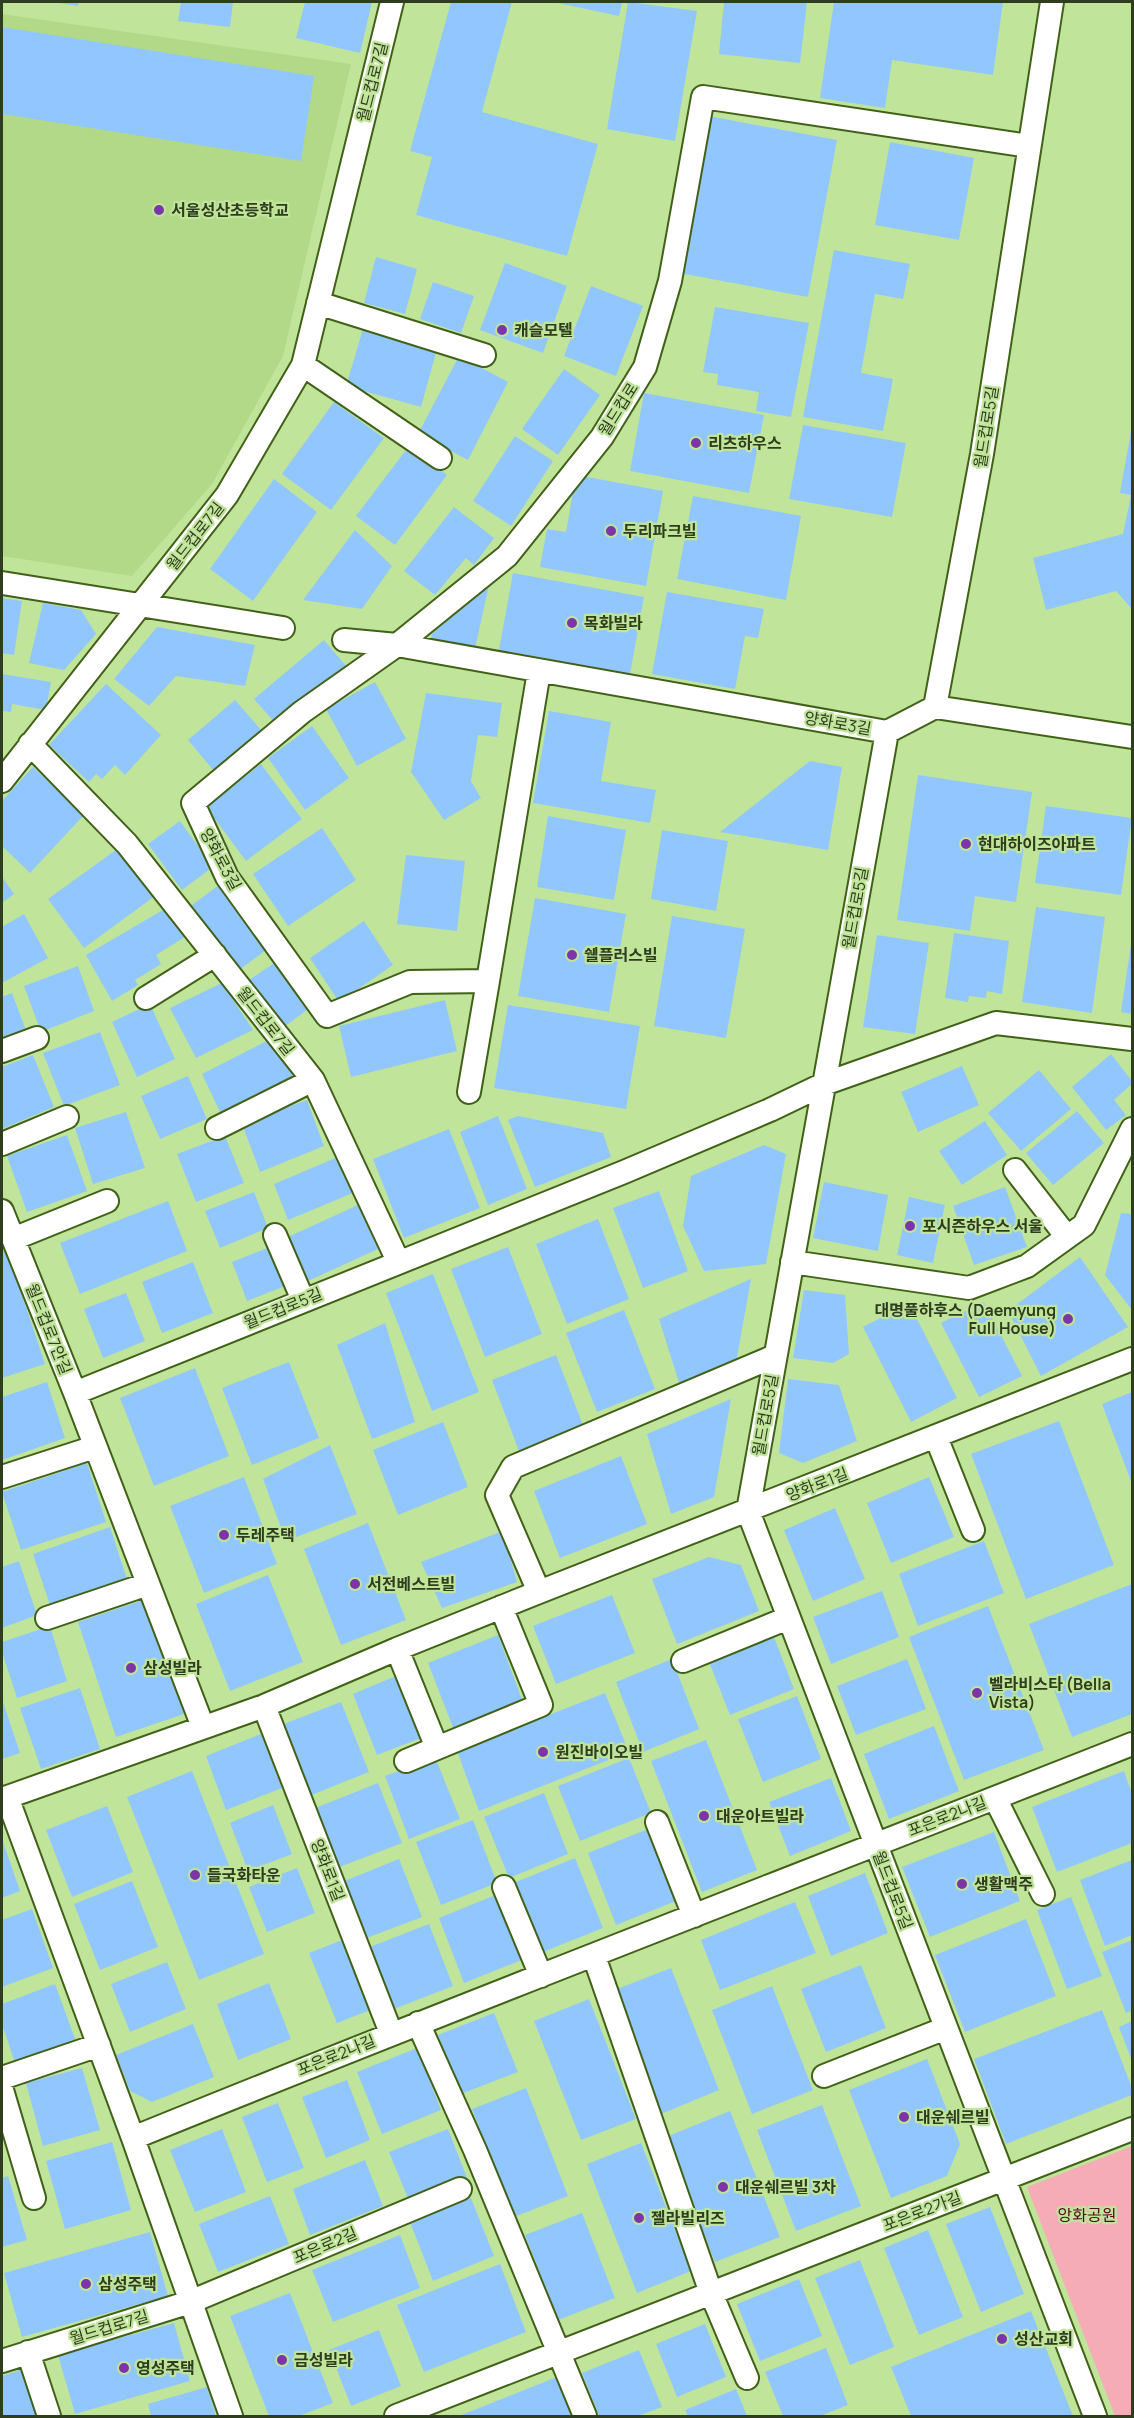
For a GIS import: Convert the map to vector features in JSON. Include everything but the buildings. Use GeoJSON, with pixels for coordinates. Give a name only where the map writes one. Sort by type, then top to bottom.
{"type":"FeatureCollection","features":[{"type":"Feature","properties":{"kind":"lane","name":"월드컵로7길"},"geometry":{"type":"LineString","coordinates":[[2,781],[227,495],[303,365],[392,2]]}},
{"type":"Feature","properties":{"kind":"lane","name":"월드컵로5길"},"geometry":{"type":"LineString","coordinates":[[935,707],[982,454],[1052,2]]}},
{"type":"Feature","properties":{"kind":"lane","name":"월드컵로"},"geometry":{"type":"LineString","coordinates":[[397,645],[507,556],[602,437],[645,367],[670,281],[703,97],[1029,146]]}},
{"type":"Feature","properties":{"kind":"lane"},"geometry":{"type":"LineString","coordinates":[[318,303],[484,356]]}},
{"type":"Feature","properties":{"kind":"lane"},"geometry":{"type":"LineString","coordinates":[[303,365],[440,458]]}},
{"type":"Feature","properties":{"kind":"lane"},"geometry":{"type":"LineString","coordinates":[[2,584],[283,628]]}},
{"type":"Feature","properties":{"kind":"lane","name":"양화로3길"},"geometry":{"type":"LineString","coordinates":[[344,640],[397,645],[887,732],[935,707]]}},
{"type":"Feature","properties":{"kind":"lane","name":"양화로3길"},"geometry":{"type":"LineString","coordinates":[[397,645],[302,712],[193,803],[227,877],[327,1016],[410,982],[488,981]]}},
{"type":"Feature","properties":{"kind":"lane"},"geometry":{"type":"LineString","coordinates":[[469,1092],[539,670]]}},
{"type":"Feature","properties":{"kind":"lane"},"geometry":{"type":"LineString","coordinates":[[935,707],[1132,737]]}},
{"type":"Feature","properties":{"kind":"lane","name":"월드컵로5길"},"geometry":{"type":"LineString","coordinates":[[887,732],[748,1511],[1095,2416]]}},
{"type":"Feature","properties":{"kind":"lane","name":"월드컵로7길"},"geometry":{"type":"LineString","coordinates":[[30,744],[127,844],[313,1080],[398,1261]]}},
{"type":"Feature","properties":{"kind":"lane"},"geometry":{"type":"LineString","coordinates":[[146,998],[215,955]]}},
{"type":"Feature","properties":{"kind":"lane","name":"월드컵로5길"},"geometry":{"type":"LineString","coordinates":[[75,1393],[635,1167],[824,1084],[996,1023],[1132,1038]]}},
{"type":"Feature","properties":{"kind":"lane"},"geometry":{"type":"LineString","coordinates":[[2,1051],[37,1038]]}},
{"type":"Feature","properties":{"kind":"lane"},"geometry":{"type":"LineString","coordinates":[[217,1128],[313,1080]]}},
{"type":"Feature","properties":{"kind":"lane"},"geometry":{"type":"LineString","coordinates":[[2,1144],[67,1117]]}},
{"type":"Feature","properties":{"kind":"lane"},"geometry":{"type":"LineString","coordinates":[[792,1263],[969,1288],[1027,1266],[1084,1225],[1132,1129]]}},
{"type":"Feature","properties":{"kind":"lane"},"geometry":{"type":"LineString","coordinates":[[1015,1170],[1067,1237]]}},
{"type":"Feature","properties":{"kind":"lane"},"geometry":{"type":"LineString","coordinates":[[13,1239],[107,1201]]}},
{"type":"Feature","properties":{"kind":"lane","name":"월드컵로7안길"},"geometry":{"type":"LineString","coordinates":[[2,1211],[75,1393],[203,1727]]}},
{"type":"Feature","properties":{"kind":"lane"},"geometry":{"type":"LineString","coordinates":[[275,1235],[303,1300]]}},
{"type":"Feature","properties":{"kind":"lane","name":"월드컵로5길"},"geometry":{"type":"LineString","coordinates":[[539,1592],[497,1495],[513,1467],[775,1356]]}},
{"type":"Feature","properties":{"kind":"lane","name":"양화로1길"},"geometry":{"type":"LineString","coordinates":[[4,1798],[264,1706],[501,1607],[1132,1359]]}},
{"type":"Feature","properties":{"kind":"lane"},"geometry":{"type":"LineString","coordinates":[[936,1437],[973,1530]]}},
{"type":"Feature","properties":{"kind":"lane"},"geometry":{"type":"LineString","coordinates":[[2,1477],[95,1447]]}},
{"type":"Feature","properties":{"kind":"lane"},"geometry":{"type":"LineString","coordinates":[[47,1618],[148,1584]]}},
{"type":"Feature","properties":{"kind":"lane"},"geometry":{"type":"LineString","coordinates":[[406,1761],[541,1705],[501,1607]]}},
{"type":"Feature","properties":{"kind":"lane"},"geometry":{"type":"LineString","coordinates":[[683,1661],[788,1618]]}},
{"type":"Feature","properties":{"kind":"lane"},"geometry":{"type":"LineString","coordinates":[[397,1649],[437,1748]]}},
{"type":"Feature","properties":{"kind":"lane","name":"양화로1길"},"geometry":{"type":"LineString","coordinates":[[264,1706],[391,2033]]}},
{"type":"Feature","properties":{"kind":"lane","name":"포은로2나길"},"geometry":{"type":"LineString","coordinates":[[133,2138],[418,2022],[594,1956],[995,1798],[1131,1749]]}},
{"type":"Feature","properties":{"kind":"lane"},"geometry":{"type":"LineString","coordinates":[[4,1798],[99,2045],[231,2416]]}},
{"type":"Feature","properties":{"kind":"lane"},"geometry":{"type":"LineString","coordinates":[[995,1798],[1043,1894]]}},
{"type":"Feature","properties":{"kind":"lane"},"geometry":{"type":"LineString","coordinates":[[657,1822],[694,1916]]}},
{"type":"Feature","properties":{"kind":"lane"},"geometry":{"type":"LineString","coordinates":[[504,1887],[541,1976]]}},
{"type":"Feature","properties":{"kind":"lane"},"geometry":{"type":"LineString","coordinates":[[594,1956],[711,2293],[747,2378]]}},
{"type":"Feature","properties":{"kind":"lane"},"geometry":{"type":"LineString","coordinates":[[418,2022],[475,2150],[585,2416]]}},
{"type":"Feature","properties":{"kind":"lane"},"geometry":{"type":"LineString","coordinates":[[824,2076],[946,2028]]}},
{"type":"Feature","properties":{"kind":"lane"},"geometry":{"type":"LineString","coordinates":[[2,2078],[99,2045]]}},
{"type":"Feature","properties":{"kind":"lane"},"geometry":{"type":"LineString","coordinates":[[2,2090],[34,2198]]}},
{"type":"Feature","properties":{"kind":"lane","name":"포은로2가길"},"geometry":{"type":"LineString","coordinates":[[396,2416],[427,2411],[559,2353],[1132,2128]]}},
{"type":"Feature","properties":{"kind":"lane","name":"포은로2길"},"geometry":{"type":"LineString","coordinates":[[190,2302],[460,2189]]}},
{"type":"Feature","properties":{"kind":"lane","name":"월드컵로7길"},"geometry":{"type":"LineString","coordinates":[[2,2361],[190,2302]]}},
{"type":"Feature","properties":{"kind":"lane"},"geometry":{"type":"LineString","coordinates":[[28,2352],[50,2416]]}},
{"type":"Feature","properties":{"kind":"shaded area","name":"서울성산초등학교"},"geometry":{"type":"Polygon","coordinates":[[[2,14],[351,64],[283,356],[212,484],[132,576],[2,556],[2,14]]]}},
{"type":"Feature","properties":{"kind":"green space","name":"앙화공원"},"geometry":{"type":"Polygon","coordinates":[[[1132,2146],[1132,2416],[1115,2416],[1027,2187],[1132,2146]]]}},
{"type":"Feature","properties":{"kind":"place","name":"서울성산초등학교"},"geometry":{"type":"Point","coordinates":[159,210]}},
{"type":"Feature","properties":{"kind":"place","name":"캐슬모텔"},"geometry":{"type":"Point","coordinates":[502,330]}},
{"type":"Feature","properties":{"kind":"place","name":"리츠하우스"},"geometry":{"type":"Point","coordinates":[696,443]}},
{"type":"Feature","properties":{"kind":"place","name":"두리파크빌"},"geometry":{"type":"Point","coordinates":[611,531]}},
{"type":"Feature","properties":{"kind":"place","name":"목화빌라"},"geometry":{"type":"Point","coordinates":[572,623]}},
{"type":"Feature","properties":{"kind":"place","name":"현대하이즈아파트"},"geometry":{"type":"Point","coordinates":[966,844]}},
{"type":"Feature","properties":{"kind":"place","name":"쉘플러스빌"},"geometry":{"type":"Point","coordinates":[572,955]}},
{"type":"Feature","properties":{"kind":"place","name":"포시즌하우스 서울"},"geometry":{"type":"Point","coordinates":[910,1226]}},
{"type":"Feature","properties":{"kind":"place","name":"대명풀하후스 (Daemyung Full House)"},"geometry":{"type":"Point","coordinates":[1068,1319]}},
{"type":"Feature","properties":{"kind":"place","name":"두레주택"},"geometry":{"type":"Point","coordinates":[224,1535]}},
{"type":"Feature","properties":{"kind":"place","name":"서전베스트빌"},"geometry":{"type":"Point","coordinates":[355,1584]}},
{"type":"Feature","properties":{"kind":"place","name":"삼성빌라"},"geometry":{"type":"Point","coordinates":[131,1668]}},
{"type":"Feature","properties":{"kind":"place","name":"벨라비스타 (Bella Vista)"},"geometry":{"type":"Point","coordinates":[977,1693]}},
{"type":"Feature","properties":{"kind":"place","name":"원진바이오빌"},"geometry":{"type":"Point","coordinates":[543,1752]}},
{"type":"Feature","properties":{"kind":"place","name":"대운아트빌라"},"geometry":{"type":"Point","coordinates":[704,1816]}},
{"type":"Feature","properties":{"kind":"place","name":"들국화타운"},"geometry":{"type":"Point","coordinates":[195,1875]}},
{"type":"Feature","properties":{"kind":"place","name":"생활맥주"},"geometry":{"type":"Point","coordinates":[962,1884]}},
{"type":"Feature","properties":{"kind":"place","name":"대운쉐르빌"},"geometry":{"type":"Point","coordinates":[904,2117]}},
{"type":"Feature","properties":{"kind":"place","name":"대운쉐르빌 3차"},"geometry":{"type":"Point","coordinates":[723,2187]}},
{"type":"Feature","properties":{"kind":"place","name":"젤라빌리즈"},"geometry":{"type":"Point","coordinates":[639,2218]}},
{"type":"Feature","properties":{"kind":"place","name":"삼성주택"},"geometry":{"type":"Point","coordinates":[86,2284]}},
{"type":"Feature","properties":{"kind":"place","name":"성산교회"},"geometry":{"type":"Point","coordinates":[1002,2339]}},
{"type":"Feature","properties":{"kind":"place","name":"금성빌라"},"geometry":{"type":"Point","coordinates":[282,2360]}},
{"type":"Feature","properties":{"kind":"place","name":"영성주택"},"geometry":{"type":"Point","coordinates":[124,2368]}}]}
